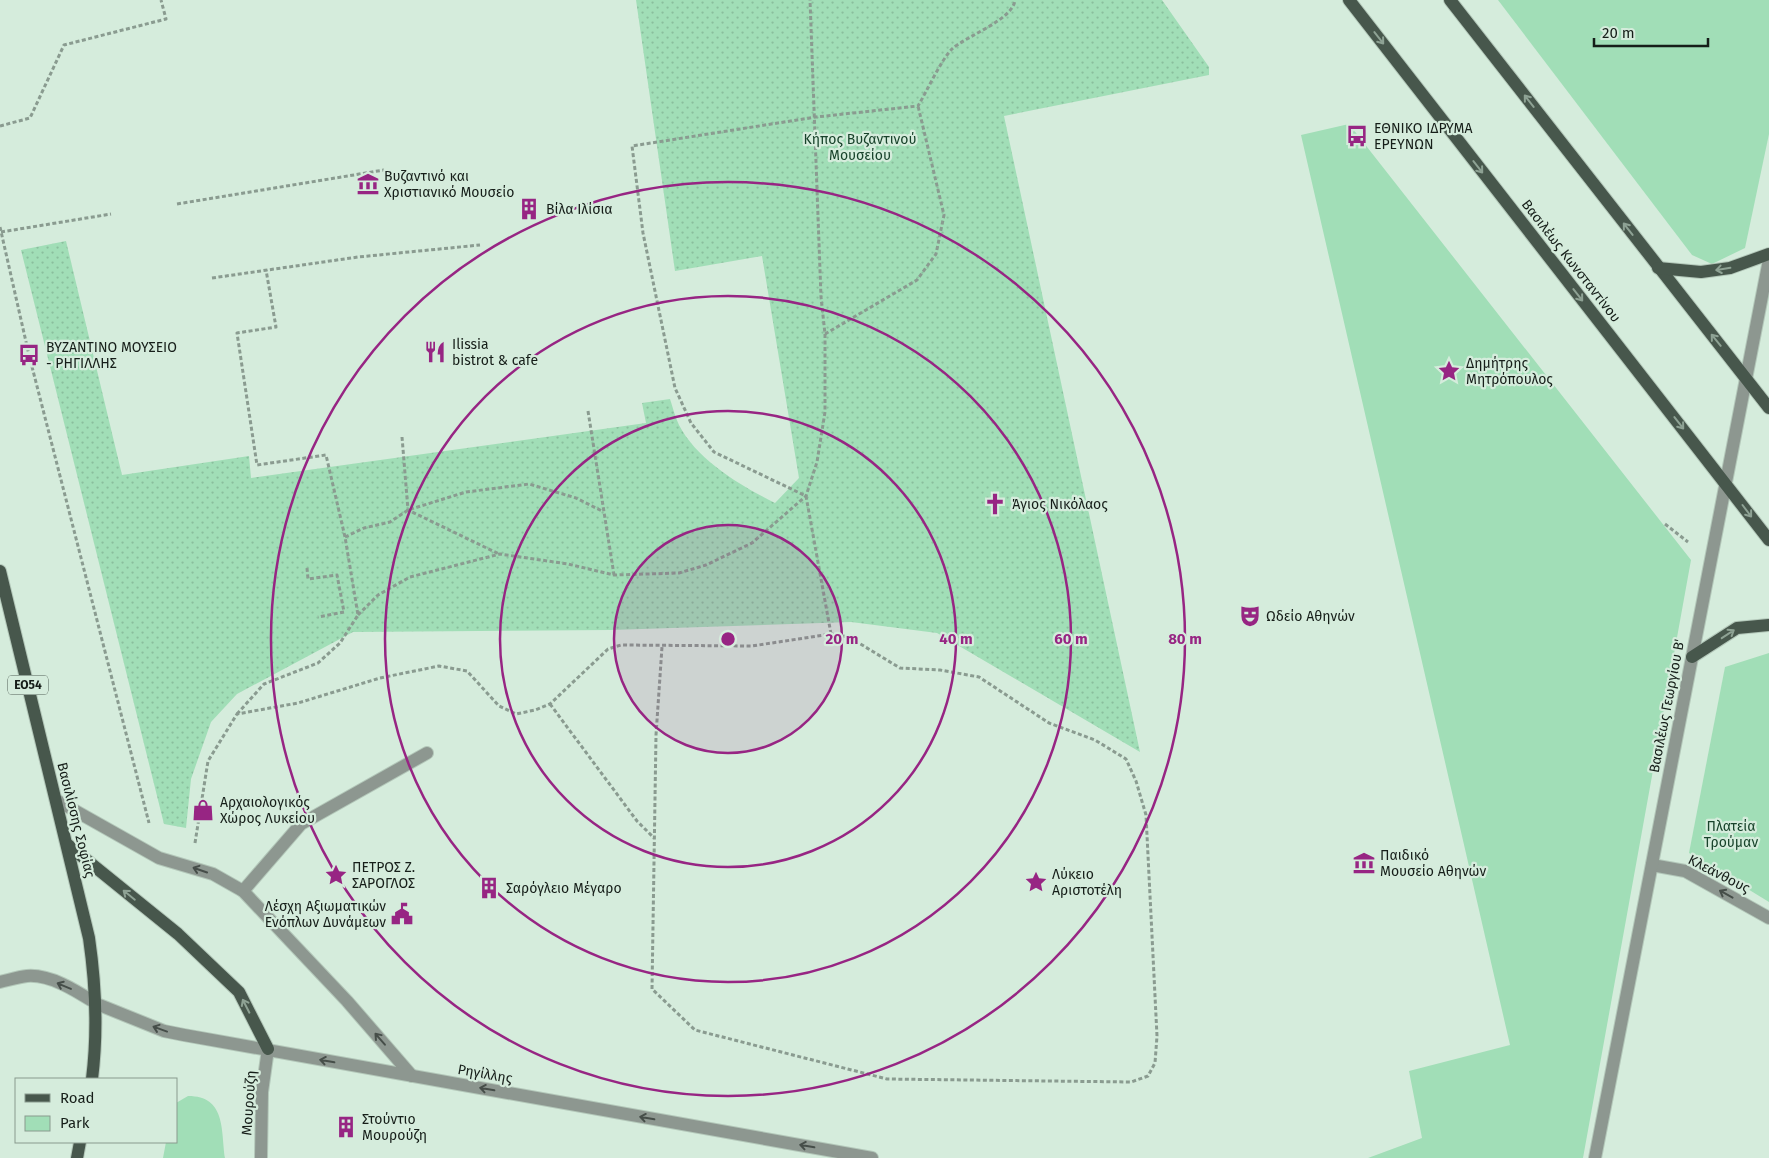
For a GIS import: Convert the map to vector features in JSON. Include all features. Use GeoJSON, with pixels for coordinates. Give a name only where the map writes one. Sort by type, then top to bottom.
{"type":"FeatureCollection","features":[{"type":"Feature","properties":{"kind":"main road","name":"Βασιλέως Κωνσταντίνου"},"geometry":{"type":"LineString","coordinates":[[1349,0],[1726,482],[1769,540]]}},
{"type":"Feature","properties":{"kind":"main road"},"geometry":{"type":"LineString","coordinates":[[1450,0],[1769,408]]}},
{"type":"Feature","properties":{"kind":"main road"},"geometry":{"type":"LineString","coordinates":[[1658,268],[1701,272],[1730,268],[1769,254]]}},
{"type":"Feature","properties":{"kind":"main road","name":"Βασιλίσσης Σοφίας"},"geometry":{"type":"LineString","coordinates":[[0,571],[68,845],[89,938],[97,1004],[96,1046],[92,1078]]}},
{"type":"Feature","properties":{"kind":"main road"},"geometry":{"type":"LineString","coordinates":[[1692,657],[1737,628],[1769,625]]}},
{"type":"Feature","properties":{"kind":"main road"},"geometry":{"type":"LineString","coordinates":[[68,845],[178,934],[240,992],[268,1050]]}},
{"type":"Feature","properties":{"kind":"main road"},"geometry":{"type":"LineString","coordinates":[[77,1158],[80,1143]]}},
{"type":"Feature","properties":{"kind":"street","name":"Βασιλέως Γεωργίου Β'"},"geometry":{"type":"LineString","coordinates":[[1595,1158],[1769,260]]}},
{"type":"Feature","properties":{"kind":"street"},"geometry":{"type":"LineString","coordinates":[[244,891],[301,824],[426,753]]}},
{"type":"Feature","properties":{"kind":"street"},"geometry":{"type":"LineString","coordinates":[[56,800],[159,858],[213,874],[244,891],[347,1001],[412,1076]]}},
{"type":"Feature","properties":{"kind":"street","name":"Κλεάνθους"},"geometry":{"type":"LineString","coordinates":[[1652,865],[1685,871],[1769,918]]}},
{"type":"Feature","properties":{"kind":"street","name":"Ρηγίλλης"},"geometry":{"type":"LineString","coordinates":[[0,982],[28,976],[54,981],[76,991],[97,1004],[164,1031],[872,1158]]}},
{"type":"Feature","properties":{"kind":"street","name":"Μουρούζη"},"geometry":{"type":"LineString","coordinates":[[261,1158],[262,1092],[268,1050]]}},
{"type":"Feature","properties":{"kind":"path"},"geometry":{"type":"LineString","coordinates":[[0,126],[30,118],[64,45],[166,19],[161,0]]}},
{"type":"Feature","properties":{"kind":"path"},"geometry":{"type":"LineString","coordinates":[[408,510],[500,554],[568,564],[614,575],[679,573],[706,564],[752,543],[806,496],[818,462],[825,412],[825,334],[821,297],[816,117],[810,0]]}},
{"type":"Feature","properties":{"kind":"path"},"geometry":{"type":"LineString","coordinates":[[825,334],[917,280],[936,254],[944,215],[918,106],[952,49],[1000,19],[1015,4],[1015,0]]}},
{"type":"Feature","properties":{"kind":"path"},"geometry":{"type":"LineString","coordinates":[[806,496],[714,452],[691,423],[675,388],[643,233],[632,146],[816,117],[918,106]]}},
{"type":"Feature","properties":{"kind":"path"},"geometry":{"type":"LineString","coordinates":[[177,204],[384,170]]}},
{"type":"Feature","properties":{"kind":"path"},"geometry":{"type":"LineString","coordinates":[[1,232],[111,214]]}},
{"type":"Feature","properties":{"kind":"path"},"geometry":{"type":"LineString","coordinates":[[0,227],[29,355],[150,827]]}},
{"type":"Feature","properties":{"kind":"path"},"geometry":{"type":"LineString","coordinates":[[212,278],[372,255],[480,245]]}},
{"type":"Feature","properties":{"kind":"path"},"geometry":{"type":"LineString","coordinates":[[266,270],[276,327],[237,333],[257,465],[326,455],[344,537],[358,615]]}},
{"type":"Feature","properties":{"kind":"path"},"geometry":{"type":"LineString","coordinates":[[588,411],[602,511],[614,575]]}},
{"type":"Feature","properties":{"kind":"path"},"geometry":{"type":"LineString","coordinates":[[402,437],[408,510]]}},
{"type":"Feature","properties":{"kind":"path"},"geometry":{"type":"LineString","coordinates":[[344,537],[364,528],[390,522],[408,510],[466,492],[529,484],[576,498],[602,511]]}},
{"type":"Feature","properties":{"kind":"path"},"geometry":{"type":"LineString","coordinates":[[806,496],[831,634]]}},
{"type":"Feature","properties":{"kind":"path"},"geometry":{"type":"LineString","coordinates":[[192,867],[208,762],[237,714],[264,684],[318,663],[340,643],[358,615],[378,595],[410,577],[500,554]]}},
{"type":"Feature","properties":{"kind":"path"},"geometry":{"type":"LineString","coordinates":[[307,568],[308,579],[337,575],[344,612],[318,616]]}},
{"type":"Feature","properties":{"kind":"path"},"geometry":{"type":"LineString","coordinates":[[237,714],[298,703],[380,678],[439,666],[467,671],[499,706],[516,714],[535,710],[550,704],[608,649],[621,646],[752,646],[831,634],[849,637],[900,668],[940,670],[979,677],[1049,723],[1096,740],[1126,759],[1136,782],[1146,815],[1157,1036],[1155,1063],[1148,1076],[1132,1082],[887,1079],[695,1030],[652,989],[656,735],[662,647]]}},
{"type":"Feature","properties":{"kind":"path"},"geometry":{"type":"LineString","coordinates":[[550,704],[637,821],[654,839]]}},
{"type":"Feature","properties":{"kind":"green space","name":"Κήπος Βυζαντινού Μουσείου"},"geometry":{"type":"Polygon","coordinates":[[[636,0],[1162,0],[1209,67],[1209,75],[1004,116],[1140,752],[937,633],[851,622],[611,630],[353,632],[237,694],[211,722],[191,779],[186,828],[164,824],[21,250],[66,241],[122,475],[249,456],[251,478],[646,423],[642,403],[670,399],[679,425],[687,438],[708,461],[748,489],[775,503],[799,478],[762,256],[675,271],[636,0]]]}},
{"type":"Feature","properties":{"kind":"green space"},"geometry":{"type":"Polygon","coordinates":[[[1498,0],[1769,0],[1769,134],[1745,248],[1712,264],[1692,255],[1498,0]]]}},
{"type":"Feature","properties":{"kind":"green space"},"geometry":{"type":"Polygon","coordinates":[[[1349,124],[1691,560],[1583,1158],[1368,1158],[1422,1138],[1409,1071],[1510,1045],[1301,135],[1349,124]]]}},
{"type":"Feature","properties":{"kind":"green space","name":"Πλατεία Τρούμαν"},"geometry":{"type":"Polygon","coordinates":[[[1769,653],[1769,902],[1689,853],[1725,667],[1769,653]]]}},
{"type":"Feature","properties":{"kind":"green space"},"geometry":{"type":"Polygon","coordinates":[[[188,1096],[200,1098],[209,1102],[215,1108],[222,1126],[225,1158],[163,1158],[166,1143],[178,1143],[178,1102],[188,1096]]]}},
{"type":"Feature","properties":{"kind":"place","name":"ΕΘΝΙΚΟ ΙΔΡΥΜΑ ΕΡΕΥΝΩΝ"},"geometry":{"type":"Point","coordinates":[1357,136]}},
{"type":"Feature","properties":{"kind":"place","name":"Βυζαντινό και Χριστιανικό Μουσείο"},"geometry":{"type":"Point","coordinates":[368,184]}},
{"type":"Feature","properties":{"kind":"place","name":"Βίλα Ιλίσια"},"geometry":{"type":"Point","coordinates":[529,209]}},
{"type":"Feature","properties":{"kind":"place","name":"Ilissia bistrot & cafe"},"geometry":{"type":"Point","coordinates":[435,352]}},
{"type":"Feature","properties":{"kind":"place","name":"ΒΥΖΑΝΤΙΝΟ ΜΟΥΣΕΙΟ - ΡΗΓΙΛΛΗΣ"},"geometry":{"type":"Point","coordinates":[29,355]}},
{"type":"Feature","properties":{"kind":"place","name":"Δημήτρης Μητρόπουλος"},"geometry":{"type":"Point","coordinates":[1449,371]}},
{"type":"Feature","properties":{"kind":"place","name":"Άγιος Νικόλαος"},"geometry":{"type":"Point","coordinates":[995,504]}},
{"type":"Feature","properties":{"kind":"place","name":"Ωδείο Αθηνών"},"geometry":{"type":"Point","coordinates":[1250,616]}},
{"type":"Feature","properties":{"kind":"place","name":"Αρχαιολογικός Χώρος Λυκείου"},"geometry":{"type":"Point","coordinates":[203,810]}},
{"type":"Feature","properties":{"kind":"place","name":"Παιδικό Μουσείο Αθηνών"},"geometry":{"type":"Point","coordinates":[1364,863]}},
{"type":"Feature","properties":{"kind":"place","name":"ΠΕΤΡΟΣ Ζ. ΣΑΡΟΓΛΟΣ"},"geometry":{"type":"Point","coordinates":[336,875]}},
{"type":"Feature","properties":{"kind":"place","name":"Λύκειο Αριστοτέλη"},"geometry":{"type":"Point","coordinates":[1036,882]}},
{"type":"Feature","properties":{"kind":"place","name":"Σαρόγλειο Μέγαρο"},"geometry":{"type":"Point","coordinates":[489,888]}},
{"type":"Feature","properties":{"kind":"place","name":"Λέσχη Αξιωματικών Ενόπλων Δυνάμεων"},"geometry":{"type":"Point","coordinates":[402,914]}},
{"type":"Feature","properties":{"kind":"place","name":"Στούντιο Μουρούζη"},"geometry":{"type":"Point","coordinates":[346,1127]}}]}
